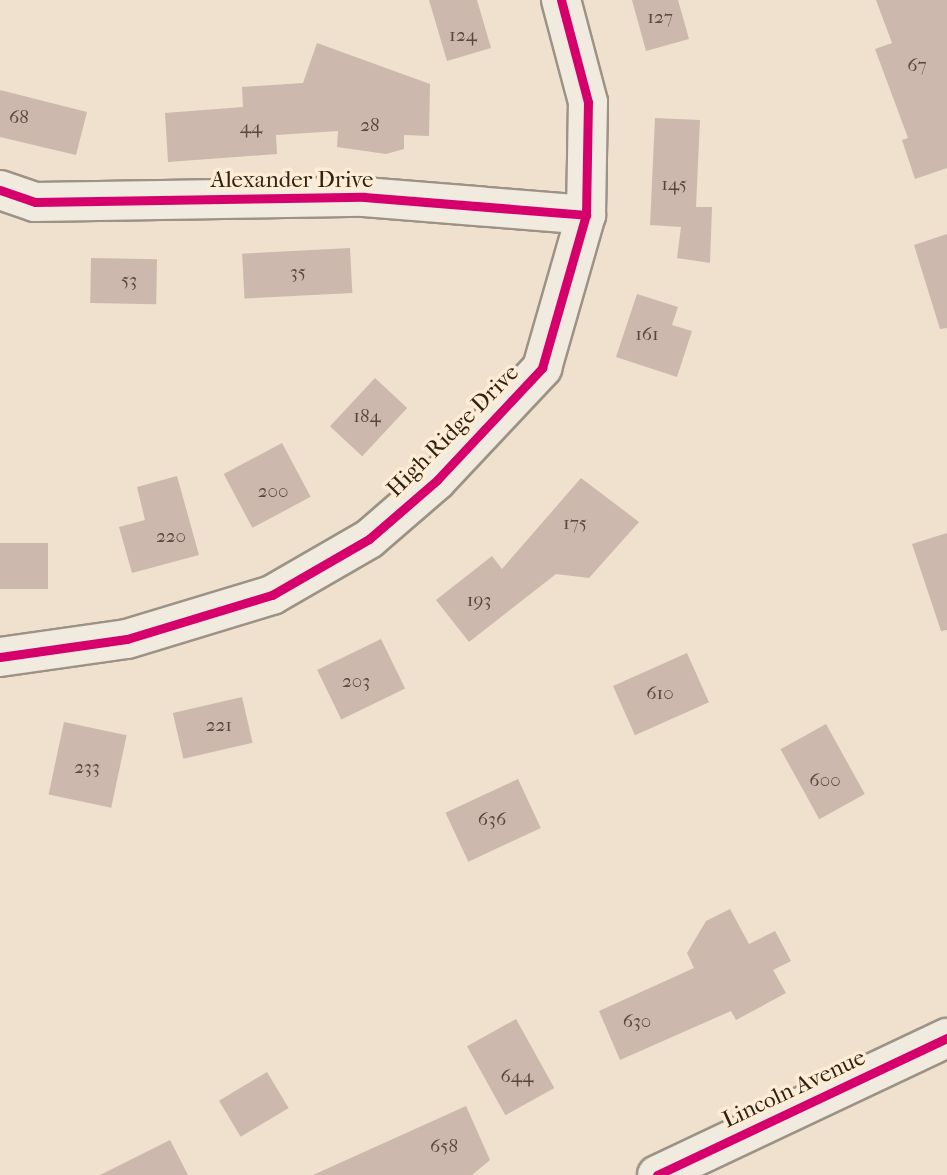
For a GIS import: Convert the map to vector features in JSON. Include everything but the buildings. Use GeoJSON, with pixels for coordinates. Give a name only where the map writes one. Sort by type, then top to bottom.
{"type":"FeatureCollection","features":[{"type":"Feature","properties":{"kind":"street","name":"High Ridge Drive"},"geometry":{"type":"LineString","coordinates":[[0,657],[128,639],[272,595],[369,539],[437,480],[542,368],[586,215],[588,102],[561,0]]}},
{"type":"Feature","properties":{"kind":"street","name":"Alexander Drive"},"geometry":{"type":"LineString","coordinates":[[0,190],[35,202],[364,197],[586,215]]}},
{"type":"Feature","properties":{"kind":"street","name":"Lincoln Avenue"},"geometry":{"type":"LineString","coordinates":[[657,1175],[701,1166],[947,1038]]}},
{"type":"Feature","properties":{"kind":"cycle path"},"geometry":{"type":"LineString","coordinates":[[0,657],[127,639],[272,595],[369,539],[437,480],[542,368],[586,215],[588,102],[561,0]]}},
{"type":"Feature","properties":{"kind":"cycle path"},"geometry":{"type":"LineString","coordinates":[[0,190],[35,202],[364,197],[586,215]]}},
{"type":"Feature","properties":{"kind":"cycle path"},"geometry":{"type":"LineString","coordinates":[[657,1175],[947,1038]]}}]}
